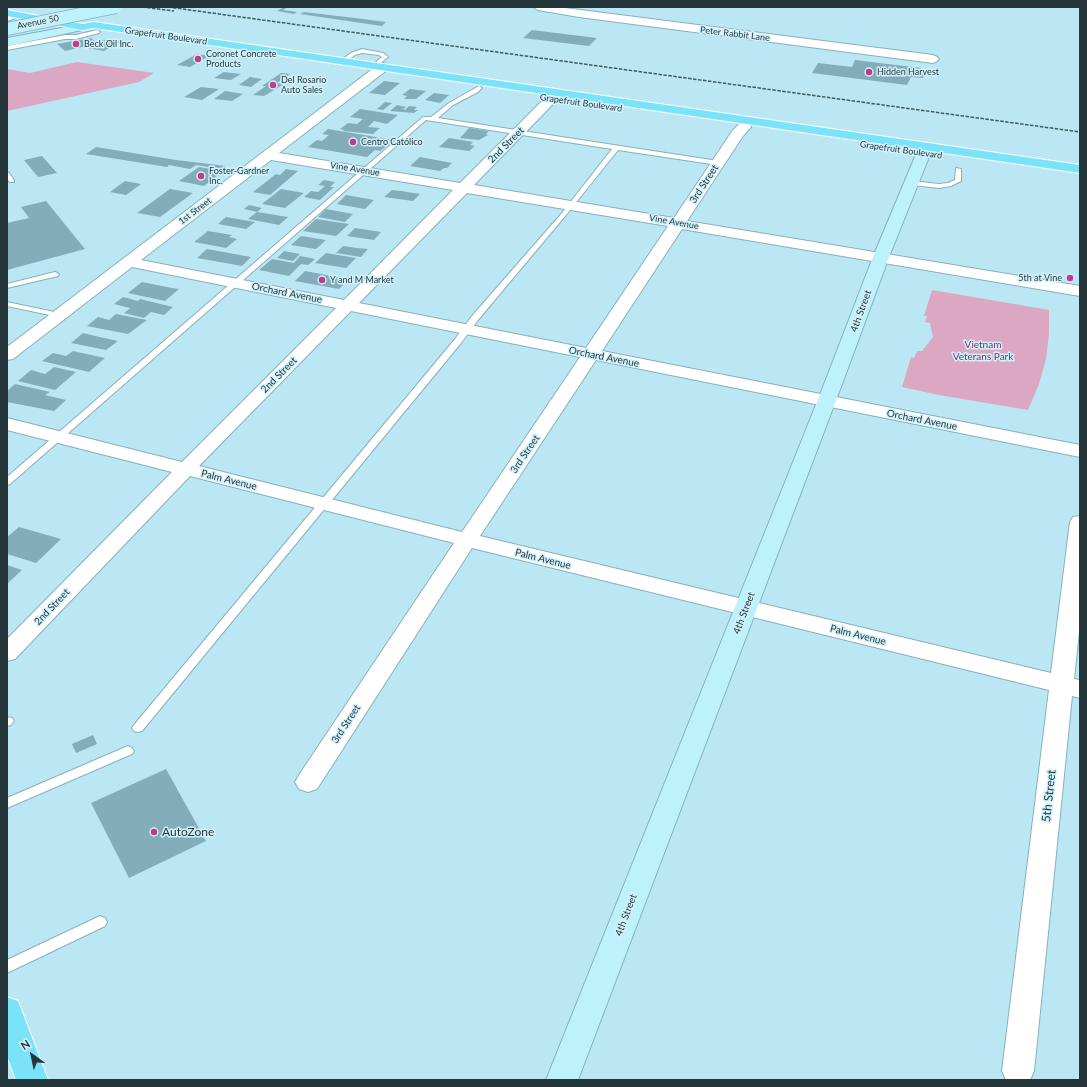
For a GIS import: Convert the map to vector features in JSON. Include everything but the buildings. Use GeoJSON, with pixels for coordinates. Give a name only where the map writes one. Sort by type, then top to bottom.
{"type":"FeatureCollection","features":[{"type":"Feature","properties":{"kind":"main road","name":"Grapefruit Boulevard"},"geometry":{"type":"LineString","coordinates":[[7,13],[20,15],[79,32],[85,30],[377,69],[925,150],[1080,176]]}},
{"type":"Feature","properties":{"kind":"main road","name":"Grapefruit Boulevard"},"geometry":{"type":"LineString","coordinates":[[79,32],[94,25],[343,61],[377,69],[479,88],[744,127],[1080,168]]}},
{"type":"Feature","properties":{"kind":"main road"},"geometry":{"type":"LineString","coordinates":[[7,1011],[32,1080]]}},
{"type":"Feature","properties":{"kind":"street","name":"Avenue 50"},"geometry":{"type":"LineString","coordinates":[[7,29],[116,7]]}},
{"type":"Feature","properties":{"kind":"street","name":"Peter Rabbit Lane"},"geometry":{"type":"LineString","coordinates":[[538,7],[579,14],[933,59]]}},
{"type":"Feature","properties":{"kind":"street"},"geometry":{"type":"LineString","coordinates":[[7,42],[79,32]]}},
{"type":"Feature","properties":{"kind":"street","name":"1st Street"},"geometry":{"type":"LineString","coordinates":[[7,355],[268,155],[377,69]]}},
{"type":"Feature","properties":{"kind":"street","name":"2nd Street"},"geometry":{"type":"LineString","coordinates":[[7,652],[551,99]]}},
{"type":"Feature","properties":{"kind":"street","name":"3rd Street"},"geometry":{"type":"LineString","coordinates":[[308,782],[678,223],[744,127]]}},
{"type":"Feature","properties":{"kind":"street","name":"4th Street"},"geometry":{"type":"LineString","coordinates":[[562,1080],[827,402],[881,257],[925,150]]}},
{"type":"Feature","properties":{"kind":"street","name":"Vine Avenue"},"geometry":{"type":"LineString","coordinates":[[268,155],[365,170],[1080,291]]}},
{"type":"Feature","properties":{"kind":"street","name":"Orchard Avenue"},"geometry":{"type":"LineString","coordinates":[[129,262],[827,402],[1080,451]]}},
{"type":"Feature","properties":{"kind":"street","name":"Palm Avenue"},"geometry":{"type":"LineString","coordinates":[[7,424],[467,540],[1071,687]]}},
{"type":"Feature","properties":{"kind":"street","name":"5th Street"},"geometry":{"type":"LineString","coordinates":[[1018,1071],[1071,687],[1080,522]]}},
{"type":"Feature","properties":{"kind":"lane"},"geometry":{"type":"LineString","coordinates":[[7,19],[20,15]]}},
{"type":"Feature","properties":{"kind":"lane"},"geometry":{"type":"LineString","coordinates":[[7,48],[65,37],[79,32]]}},
{"type":"Feature","properties":{"kind":"lane"},"geometry":{"type":"LineString","coordinates":[[7,53],[70,40],[79,32]]}},
{"type":"Feature","properties":{"kind":"lane"},"geometry":{"type":"LineString","coordinates":[[433,119],[451,104],[479,88]]}},
{"type":"Feature","properties":{"kind":"lane"},"geometry":{"type":"LineString","coordinates":[[7,482],[425,118],[718,163]]}},
{"type":"Feature","properties":{"kind":"lane"},"geometry":{"type":"LineString","coordinates":[[138,728],[617,148]]}},
{"type":"Feature","properties":{"kind":"lane"},"geometry":{"type":"LineString","coordinates":[[912,183],[939,186],[949,185],[958,181],[958,169]]}},
{"type":"Feature","properties":{"kind":"lane"},"geometry":{"type":"LineString","coordinates":[[7,174],[12,181]]}},
{"type":"Feature","properties":{"kind":"lane"},"geometry":{"type":"LineString","coordinates":[[7,286],[56,274]]}},
{"type":"Feature","properties":{"kind":"lane"},"geometry":{"type":"LineString","coordinates":[[7,304],[59,315]]}},
{"type":"Feature","properties":{"kind":"lane"},"geometry":{"type":"LineString","coordinates":[[7,803],[128,751]]}},
{"type":"Feature","properties":{"kind":"lane"},"geometry":{"type":"LineString","coordinates":[[7,967],[100,922]]}},
{"type":"Feature","properties":{"kind":"green space"},"geometry":{"type":"Polygon","coordinates":[[[77,62],[154,73],[139,82],[7,111],[7,69],[30,73],[77,62]]]}},
{"type":"Feature","properties":{"kind":"green space","name":"Vietnam Veterans Park"},"geometry":{"type":"Polygon","coordinates":[[[932,290],[1049,310],[1049,334],[1046,359],[1039,384],[1028,410],[939,395],[902,387],[911,357],[914,358],[917,351],[922,351],[933,337],[930,323],[925,322],[927,316],[924,316],[932,290]]]}},
{"type":"Feature","properties":{"kind":"railway"},"geometry":{"type":"LineString","coordinates":[[142,7],[174,11]]}},
{"type":"Feature","properties":{"kind":"railway"},"geometry":{"type":"LineString","coordinates":[[168,7],[1080,132]]}},
{"type":"Feature","properties":{"kind":"place","name":"Beck Oil Inc."},"geometry":{"type":"Point","coordinates":[76,44]}},
{"type":"Feature","properties":{"kind":"place","name":"Coronet Concrete Products"},"geometry":{"type":"Point","coordinates":[198,59]}},
{"type":"Feature","properties":{"kind":"place","name":"Hidden Harvest"},"geometry":{"type":"Point","coordinates":[869,72]}},
{"type":"Feature","properties":{"kind":"place","name":"Del Rosario Auto Sales"},"geometry":{"type":"Point","coordinates":[273,85]}},
{"type":"Feature","properties":{"kind":"place","name":"Centro Católico"},"geometry":{"type":"Point","coordinates":[353,142]}},
{"type":"Feature","properties":{"kind":"place","name":"Foster-Gardner Inc."},"geometry":{"type":"Point","coordinates":[201,176]}},
{"type":"Feature","properties":{"kind":"place","name":"5th at Vine"},"geometry":{"type":"Point","coordinates":[1070,278]}},
{"type":"Feature","properties":{"kind":"place","name":"Y and M Market"},"geometry":{"type":"Point","coordinates":[322,280]}},
{"type":"Feature","properties":{"kind":"place","name":"AutoZone"},"geometry":{"type":"Point","coordinates":[154,832]}}]}
